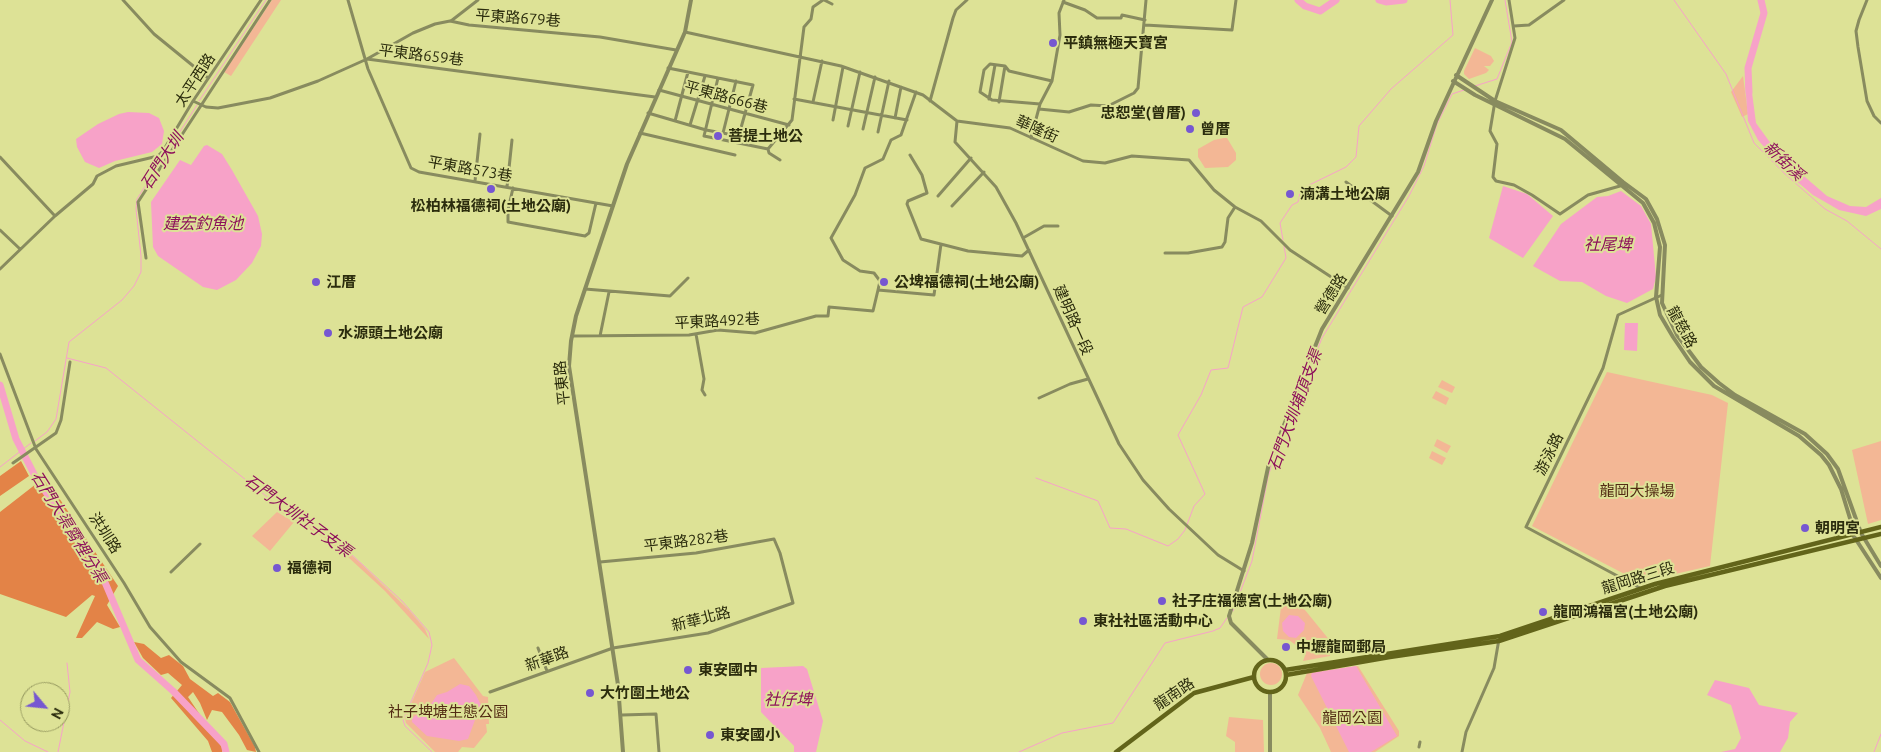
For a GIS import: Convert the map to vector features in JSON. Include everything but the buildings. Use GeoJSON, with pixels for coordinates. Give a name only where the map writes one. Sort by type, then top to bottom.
{"type":"FeatureCollection","features":[{"type":"Feature","properties":{"kind":"main road","name":"龍岡路三段"},"geometry":{"type":"LineString","coordinates":[[1499,639],[1640,588],[1881,527]]}},
{"type":"Feature","properties":{"kind":"main road","name":"龍岡路三段"},"geometry":{"type":"LineString","coordinates":[[1285,673],[1499,639],[1665,586],[1881,534]]}},
{"type":"Feature","properties":{"kind":"main road"},"geometry":{"type":"LineString","coordinates":[[1268,660],[1278,662],[1285,673],[1284,684],[1270,692],[1258,686],[1254,677],[1259,664],[1268,660]]}},
{"type":"Feature","properties":{"kind":"main road","name":"龍南路"},"geometry":{"type":"LineString","coordinates":[[1116,752],[1194,693],[1205,688],[1254,677]]}},
{"type":"Feature","properties":{"kind":"street"},"geometry":{"type":"LineString","coordinates":[[123,0],[138,18],[208,78]]}},
{"type":"Feature","properties":{"kind":"street","name":"太平西路"},"geometry":{"type":"LineString","coordinates":[[0,269],[55,216],[93,184],[97,176],[105,171],[158,156],[171,141],[208,78],[261,0]]}},
{"type":"Feature","properties":{"kind":"street"},"geometry":{"type":"LineString","coordinates":[[146,258],[138,202],[270,0]]}},
{"type":"Feature","properties":{"kind":"street"},"geometry":{"type":"LineString","coordinates":[[348,0],[366,59]]}},
{"type":"Feature","properties":{"kind":"street"},"geometry":{"type":"LineString","coordinates":[[450,21],[478,0]]}},
{"type":"Feature","properties":{"kind":"street","name":"平東路"},"geometry":{"type":"LineString","coordinates":[[623,752],[622,715],[613,648],[569,366],[572,336],[585,289],[639,133],[685,32],[691,0]]}},
{"type":"Feature","properties":{"kind":"street"},"geometry":{"type":"LineString","coordinates":[[768,149],[792,120],[804,27],[811,19],[812,7],[824,0],[832,4]]}},
{"type":"Feature","properties":{"kind":"street"},"geometry":{"type":"LineString","coordinates":[[930,101],[953,18],[956,10],[966,0]]}},
{"type":"Feature","properties":{"kind":"street"},"geometry":{"type":"LineString","coordinates":[[1039,109],[1069,112],[1091,105],[1108,106],[1134,93],[1138,88],[1146,0]]}},
{"type":"Feature","properties":{"kind":"street"},"geometry":{"type":"LineString","coordinates":[[1145,26],[1232,30],[1236,0]]}},
{"type":"Feature","properties":{"kind":"street","name":"營德路"},"geometry":{"type":"LineString","coordinates":[[1268,660],[1231,623],[1228,616],[1252,543],[1263,484],[1275,446],[1322,330],[1418,172],[1436,121],[1492,0]]}},
{"type":"Feature","properties":{"kind":"street"},"geometry":{"type":"LineString","coordinates":[[1510,0],[1515,38],[1496,101],[1490,131],[1497,144],[1492,172],[1496,180],[1514,185],[1560,214],[1588,195],[1621,184]]}},
{"type":"Feature","properties":{"kind":"street"},"geometry":{"type":"LineString","coordinates":[[1514,26],[1529,25],[1564,0]]}},
{"type":"Feature","properties":{"kind":"street"},"geometry":{"type":"LineString","coordinates":[[1867,0],[1858,20],[1858,47],[1867,102],[1874,116],[1881,123]]}},
{"type":"Feature","properties":{"kind":"street"},"geometry":{"type":"LineString","coordinates":[[1031,138],[1040,104],[1052,81],[1060,35],[1059,13],[1063,1],[1097,18],[1111,20],[1121,18],[1122,15],[1145,20]]}},
{"type":"Feature","properties":{"kind":"street","name":"平東路679巷"},"geometry":{"type":"LineString","coordinates":[[366,59],[413,33],[435,24],[450,21],[469,25],[600,37],[676,50]]}},
{"type":"Feature","properties":{"kind":"street"},"geometry":{"type":"LineString","coordinates":[[685,32],[801,56],[860,72],[916,92],[957,122]]}},
{"type":"Feature","properties":{"kind":"street","name":"平東路659巷"},"geometry":{"type":"LineString","coordinates":[[194,101],[201,105],[218,108],[270,98],[318,81],[366,59],[655,97]]}},
{"type":"Feature","properties":{"kind":"street","name":"平東路573巷"},"geometry":{"type":"LineString","coordinates":[[366,59],[368,69],[412,168],[613,206]]}},
{"type":"Feature","properties":{"kind":"street"},"geometry":{"type":"LineString","coordinates":[[813,102],[822,61]]}},
{"type":"Feature","properties":{"kind":"street"},"geometry":{"type":"LineString","coordinates":[[1040,104],[1000,102],[989,99],[980,92],[979,88],[984,70],[990,64],[1005,66],[1013,72],[1052,81]]}},
{"type":"Feature","properties":{"kind":"street"},"geometry":{"type":"LineString","coordinates":[[989,99],[995,65]]}},
{"type":"Feature","properties":{"kind":"street"},"geometry":{"type":"LineString","coordinates":[[1000,102],[1005,66]]}},
{"type":"Feature","properties":{"kind":"street"},"geometry":{"type":"LineString","coordinates":[[833,120],[844,67]]}},
{"type":"Feature","properties":{"kind":"street"},"geometry":{"type":"LineString","coordinates":[[668,68],[753,85],[737,142]]}},
{"type":"Feature","properties":{"kind":"street"},"geometry":{"type":"LineString","coordinates":[[675,121],[688,72]]}},
{"type":"Feature","properties":{"kind":"street"},"geometry":{"type":"LineString","coordinates":[[848,126],[860,72]]}},
{"type":"Feature","properties":{"kind":"street","name":"龍慈路"},"geometry":{"type":"LineString","coordinates":[[1456,75],[1496,101],[1561,130],[1643,204],[1654,223],[1660,246],[1656,297],[1660,315],[1695,360],[1719,383],[1735,395],[1792,425],[1817,443],[1838,469],[1860,533],[1881,566]]}},
{"type":"Feature","properties":{"kind":"street"},"geometry":{"type":"LineString","coordinates":[[690,125],[705,76]]}},
{"type":"Feature","properties":{"kind":"street"},"geometry":{"type":"LineString","coordinates":[[863,129],[875,77]]}},
{"type":"Feature","properties":{"kind":"street"},"geometry":{"type":"LineString","coordinates":[[718,78],[704,136],[768,149],[769,153],[780,160]]}},
{"type":"Feature","properties":{"kind":"street","name":"龍慈路"},"geometry":{"type":"LineString","coordinates":[[1454,81],[1496,106],[1565,139],[1621,184],[1646,199],[1658,219],[1665,245],[1662,296],[1665,313],[1675,336],[1690,362],[1714,386],[1799,436],[1821,455],[1829,465],[1841,489],[1853,535],[1881,578]]}},
{"type":"Feature","properties":{"kind":"street"},"geometry":{"type":"LineString","coordinates":[[723,133],[736,82]]}},
{"type":"Feature","properties":{"kind":"street"},"geometry":{"type":"LineString","coordinates":[[878,132],[889,82]]}},
{"type":"Feature","properties":{"kind":"street"},"geometry":{"type":"LineString","coordinates":[[895,118],[901,87]]}},
{"type":"Feature","properties":{"kind":"street","name":"平東路666巷"},"geometry":{"type":"LineString","coordinates":[[658,90],[788,125]]}},
{"type":"Feature","properties":{"kind":"street"},"geometry":{"type":"LineString","coordinates":[[916,92],[901,135],[891,140],[883,159],[865,168],[855,194],[831,238],[843,260],[860,271],[874,273],[880,281],[878,290],[934,295],[941,244]]}},
{"type":"Feature","properties":{"kind":"street"},"geometry":{"type":"LineString","coordinates":[[794,99],[907,120]]}},
{"type":"Feature","properties":{"kind":"street"},"geometry":{"type":"LineString","coordinates":[[648,113],[706,130],[739,136]]}},
{"type":"Feature","properties":{"kind":"street","name":"華隆街"},"geometry":{"type":"LineString","coordinates":[[957,122],[1010,128],[1084,161],[1095,164],[1132,156],[1189,160],[1214,190],[1235,207],[1261,221],[1283,243],[1348,288]]}},
{"type":"Feature","properties":{"kind":"street","name":"建明路一段"},"geometry":{"type":"LineString","coordinates":[[957,122],[955,142],[996,187],[1029,250],[1119,444],[1143,480],[1185,523],[1218,555],[1244,571]]}},
{"type":"Feature","properties":{"kind":"street"},"geometry":{"type":"LineString","coordinates":[[639,133],[735,155]]}},
{"type":"Feature","properties":{"kind":"street"},"geometry":{"type":"LineString","coordinates":[[475,181],[480,134]]}},
{"type":"Feature","properties":{"kind":"street"},"geometry":{"type":"LineString","coordinates":[[507,187],[512,140]]}},
{"type":"Feature","properties":{"kind":"street"},"geometry":{"type":"LineString","coordinates":[[910,155],[922,175],[926,192],[908,201],[907,204],[922,239],[968,251],[1022,256],[1029,250]]}},
{"type":"Feature","properties":{"kind":"street"},"geometry":{"type":"LineString","coordinates":[[0,157],[55,216]]}},
{"type":"Feature","properties":{"kind":"street"},"geometry":{"type":"LineString","coordinates":[[938,196],[971,158]]}},
{"type":"Feature","properties":{"kind":"street"},"geometry":{"type":"LineString","coordinates":[[952,206],[984,172]]}},
{"type":"Feature","properties":{"kind":"street"},"geometry":{"type":"LineString","coordinates":[[1346,182],[1392,216]]}},
{"type":"Feature","properties":{"kind":"street"},"geometry":{"type":"LineString","coordinates":[[513,188],[508,210],[508,222],[585,236],[589,233],[596,203]]}},
{"type":"Feature","properties":{"kind":"street"},"geometry":{"type":"LineString","coordinates":[[1165,253],[1188,253],[1222,246],[1225,242],[1228,218],[1235,207]]}},
{"type":"Feature","properties":{"kind":"street"},"geometry":{"type":"LineString","coordinates":[[1023,238],[1044,226],[1058,226]]}},
{"type":"Feature","properties":{"kind":"street"},"geometry":{"type":"LineString","coordinates":[[0,230],[20,249]]}},
{"type":"Feature","properties":{"kind":"street"},"geometry":{"type":"LineString","coordinates":[[585,289],[670,296],[688,278]]}},
{"type":"Feature","properties":{"kind":"street","name":"平東路492巷"},"geometry":{"type":"LineString","coordinates":[[572,336],[696,334],[718,330],[755,333],[816,316],[828,316],[828,307],[872,311],[878,290]]}},
{"type":"Feature","properties":{"kind":"street"},"geometry":{"type":"LineString","coordinates":[[600,336],[609,292]]}},
{"type":"Feature","properties":{"kind":"street","name":"游泳路"},"geometry":{"type":"LineString","coordinates":[[1640,588],[1526,527],[1603,368],[1618,315],[1662,296]]}},
{"type":"Feature","properties":{"kind":"street"},"geometry":{"type":"LineString","coordinates":[[696,334],[704,379],[702,390],[705,395]]}},
{"type":"Feature","properties":{"kind":"street","name":"洪圳路"},"geometry":{"type":"LineString","coordinates":[[0,354],[33,445],[163,644],[181,662],[230,698],[259,752]]}},
{"type":"Feature","properties":{"kind":"street"},"geometry":{"type":"LineString","coordinates":[[13,463],[33,445],[56,433],[59,427],[70,362]]}},
{"type":"Feature","properties":{"kind":"street"},"geometry":{"type":"LineString","coordinates":[[1039,398],[1070,384],[1088,379]]}},
{"type":"Feature","properties":{"kind":"street","name":"平東路282巷"},"geometry":{"type":"LineString","coordinates":[[600,562],[696,553],[774,539],[780,553],[793,602]]}},
{"type":"Feature","properties":{"kind":"street"},"geometry":{"type":"LineString","coordinates":[[171,572],[200,544]]}},
{"type":"Feature","properties":{"kind":"street","name":"新華北路"},"geometry":{"type":"LineString","coordinates":[[613,648],[708,632],[793,602]]}},
{"type":"Feature","properties":{"kind":"street"},"geometry":{"type":"LineString","coordinates":[[1462,752],[1466,732],[1494,668],[1499,639]]}},
{"type":"Feature","properties":{"kind":"street"},"geometry":{"type":"LineString","coordinates":[[538,648],[547,671]]}},
{"type":"Feature","properties":{"kind":"street","name":"新華路"},"geometry":{"type":"LineString","coordinates":[[490,692],[613,648]]}},
{"type":"Feature","properties":{"kind":"street"},"geometry":{"type":"LineString","coordinates":[[1270,692],[1270,752]]}},
{"type":"Feature","properties":{"kind":"street"},"geometry":{"type":"LineString","coordinates":[[622,715],[656,714],[659,752]]}},
{"type":"Feature","properties":{"kind":"street"},"geometry":{"type":"LineString","coordinates":[[1419,747],[1420,742]]}},
{"type":"Feature","properties":{"kind":"green space"},"geometry":{"type":"Polygon","coordinates":[[[272,0],[281,0],[231,76],[224,72],[272,0]]]}},
{"type":"Feature","properties":{"kind":"green space"},"geometry":{"type":"Polygon","coordinates":[[[1475,48],[1491,56],[1494,61],[1490,66],[1484,66],[1489,70],[1486,73],[1469,79],[1464,74],[1464,71],[1475,48]]]}},
{"type":"Feature","properties":{"kind":"green space"},"geometry":{"type":"Polygon","coordinates":[[[1743,76],[1748,114],[1742,117],[1731,92],[1743,76]]]}},
{"type":"Feature","properties":{"kind":"green space"},"geometry":{"type":"Polygon","coordinates":[[[1227,138],[1236,153],[1236,160],[1228,167],[1205,168],[1198,157],[1198,149],[1214,140],[1227,138]]]}},
{"type":"Feature","properties":{"kind":"green space","name":"龍岡大操場"},"geometry":{"type":"Polygon","coordinates":[[[1607,372],[1712,395],[1728,403],[1710,566],[1640,582],[1532,526],[1607,372]]]}},
{"type":"Feature","properties":{"kind":"green space"},"geometry":{"type":"Polygon","coordinates":[[[1442,380],[1455,387],[1452,393],[1438,387],[1442,380]]]}},
{"type":"Feature","properties":{"kind":"green space"},"geometry":{"type":"Polygon","coordinates":[[[1436,391],[1449,398],[1446,405],[1432,398],[1436,391]]]}},
{"type":"Feature","properties":{"kind":"green space"},"geometry":{"type":"Polygon","coordinates":[[[1437,439],[1451,446],[1447,453],[1434,446],[1437,439]]]}},
{"type":"Feature","properties":{"kind":"green space"},"geometry":{"type":"Polygon","coordinates":[[[1881,441],[1881,520],[1868,524],[1852,450],[1881,441]]]}},
{"type":"Feature","properties":{"kind":"green space"},"geometry":{"type":"Polygon","coordinates":[[[1432,451],[1446,458],[1442,465],[1429,458],[1432,451]]]}},
{"type":"Feature","properties":{"kind":"green space"},"geometry":{"type":"Polygon","coordinates":[[[279,507],[292,517],[334,541],[358,561],[408,609],[425,629],[429,639],[385,591],[348,557],[328,540],[277,510],[279,507]]]}},
{"type":"Feature","properties":{"kind":"green space"},"geometry":{"type":"Polygon","coordinates":[[[277,512],[294,522],[270,551],[252,536],[277,512]]]}},
{"type":"Feature","properties":{"kind":"green space"},"geometry":{"type":"Polygon","coordinates":[[[1282,599],[1305,610],[1331,642],[1330,656],[1303,661],[1306,653],[1289,640],[1277,639],[1282,599]]]}},
{"type":"Feature","properties":{"kind":"green space","name":"社子埤塘生態公園"},"geometry":{"type":"Polygon","coordinates":[[[454,658],[483,696],[488,697],[489,724],[486,724],[487,732],[474,748],[462,747],[458,752],[435,752],[406,723],[405,718],[425,672],[454,658]]]}},
{"type":"Feature","properties":{"kind":"green space"},"geometry":{"type":"Polygon","coordinates":[[[1271,663],[1279,666],[1282,674],[1279,682],[1271,685],[1263,682],[1260,674],[1263,666],[1271,663]]]}},
{"type":"Feature","properties":{"kind":"green space","name":"龍岡公園"},"geometry":{"type":"Polygon","coordinates":[[[1358,666],[1399,731],[1399,736],[1375,752],[1331,752],[1320,728],[1298,695],[1307,673],[1358,666]]]}},
{"type":"Feature","properties":{"kind":"green space"},"geometry":{"type":"Polygon","coordinates":[[[1229,717],[1263,720],[1264,752],[1235,752],[1235,742],[1226,736],[1229,717]]]}},
{"type":"Feature","properties":{"kind":"shaded area"},"geometry":{"type":"Polygon","coordinates":[[[21,461],[29,476],[0,496],[0,476],[21,461]]]}},
{"type":"Feature","properties":{"kind":"shaded area"},"geometry":{"type":"Polygon","coordinates":[[[45,477],[118,586],[107,605],[120,627],[113,629],[97,622],[82,638],[76,638],[95,596],[92,595],[66,617],[0,594],[0,512],[45,477]]]}},
{"type":"Feature","properties":{"kind":"shaded area"},"geometry":{"type":"Polygon","coordinates":[[[134,642],[144,644],[161,658],[169,655],[183,666],[190,679],[213,696],[218,693],[230,702],[256,752],[247,750],[239,735],[222,712],[212,710],[207,720],[193,692],[188,697],[223,749],[222,752],[212,752],[208,741],[171,698],[182,685],[168,673],[161,675],[143,658],[134,642]]]}},
{"type":"Feature","properties":{"kind":"water","name":"新街溪"},"geometry":{"type":"Polygon","coordinates":[[[1745,83],[1751,85],[1756,123],[1769,141],[1791,165],[1827,196],[1850,206],[1866,207],[1881,198],[1881,209],[1866,216],[1839,210],[1813,195],[1788,174],[1758,140],[1748,121],[1745,83]]]}},
{"type":"Feature","properties":{"kind":"water"},"geometry":{"type":"Polygon","coordinates":[[[128,112],[149,113],[159,118],[164,131],[162,144],[152,152],[115,161],[99,168],[85,162],[77,147],[76,139],[98,124],[128,112]]]}},
{"type":"Feature","properties":{"kind":"water","name":"建宏釣魚池"},"geometry":{"type":"Polygon","coordinates":[[[207,145],[222,154],[232,170],[258,216],[262,234],[261,246],[252,263],[236,280],[217,290],[203,287],[158,256],[153,247],[151,202],[180,160],[191,165],[204,146],[207,145]]]}},
{"type":"Feature","properties":{"kind":"water","name":"社尾埤"},"geometry":{"type":"Polygon","coordinates":[[[1503,186],[1527,194],[1553,216],[1523,258],[1489,238],[1503,186]]]}},
{"type":"Feature","properties":{"kind":"water","name":"社尾埤"},"geometry":{"type":"Polygon","coordinates":[[[1621,191],[1641,206],[1651,224],[1656,277],[1653,289],[1627,303],[1606,296],[1582,282],[1560,281],[1533,266],[1561,224],[1597,197],[1608,196],[1621,191]]]}},
{"type":"Feature","properties":{"kind":"water"},"geometry":{"type":"Polygon","coordinates":[[[1625,323],[1638,323],[1637,351],[1624,350],[1625,323]]]}},
{"type":"Feature","properties":{"kind":"water"},"geometry":{"type":"Polygon","coordinates":[[[1289,615],[1298,616],[1305,623],[1304,630],[1296,638],[1289,637],[1283,631],[1282,623],[1289,615]]]}},
{"type":"Feature","properties":{"kind":"water","name":"社仔埤"},"geometry":{"type":"Polygon","coordinates":[[[803,666],[807,669],[823,721],[816,752],[794,752],[794,746],[761,712],[761,668],[803,666]]]}},
{"type":"Feature","properties":{"kind":"water","name":"龍岡公園"},"geometry":{"type":"Polygon","coordinates":[[[1356,666],[1397,736],[1371,752],[1349,752],[1311,676],[1312,673],[1356,666]]]}},
{"type":"Feature","properties":{"kind":"water"},"geometry":{"type":"Polygon","coordinates":[[[1715,680],[1749,688],[1759,705],[1798,713],[1790,722],[1788,738],[1780,752],[1721,752],[1735,749],[1741,738],[1731,705],[1707,695],[1715,680]]]}},
{"type":"Feature","properties":{"kind":"water"},"geometry":{"type":"Polygon","coordinates":[[[460,684],[469,686],[483,709],[475,720],[468,739],[459,741],[427,736],[412,722],[412,718],[429,707],[437,695],[447,692],[460,684]]]}},
{"type":"Feature","properties":{"kind":"waterway","name":"石門大圳"},"geometry":{"type":"LineString","coordinates":[[199,101],[266,0]]}},
{"type":"Feature","properties":{"kind":"waterway","name":"新街溪"},"geometry":{"type":"LineString","coordinates":[[1298,0],[1305,6],[1320,11],[1336,0]]}},
{"type":"Feature","properties":{"kind":"waterway","name":"新街溪"},"geometry":{"type":"LineString","coordinates":[[1379,0],[1386,2],[1404,0]]}},
{"type":"Feature","properties":{"kind":"waterway","name":"石門大圳埔頂支渠"},"geometry":{"type":"LineString","coordinates":[[1283,240],[1280,223],[1292,205],[1298,202],[1301,189],[1346,167],[1356,157],[1359,126],[1391,89],[1453,35],[1450,0]]}},
{"type":"Feature","properties":{"kind":"waterway","name":"石門大圳埔頂支渠"},"geometry":{"type":"LineString","coordinates":[[1475,86],[1497,79],[1512,42],[1505,0]]}},
{"type":"Feature","properties":{"kind":"waterway","name":"石門大圳埔頂支渠"},"geometry":{"type":"LineString","coordinates":[[1674,0],[1726,74],[1754,143],[1785,174],[1825,209],[1847,221],[1881,249]]}},
{"type":"Feature","properties":{"kind":"waterway","name":"新街溪"},"geometry":{"type":"LineString","coordinates":[[1749,92],[1748,68],[1764,13],[1761,0]]}},
{"type":"Feature","properties":{"kind":"waterway","name":"石門大圳埔頂支渠"},"geometry":{"type":"LineString","coordinates":[[1233,611],[1252,561],[1268,477],[1275,454],[1322,338],[1409,196],[1424,166],[1437,124],[1452,94],[1464,90]]}},
{"type":"Feature","properties":{"kind":"waterway","name":"石門大圳"},"geometry":{"type":"LineString","coordinates":[[35,441],[47,432],[56,419],[69,342],[122,300],[134,286],[141,272],[136,209],[137,199],[197,105]]}},
{"type":"Feature","properties":{"kind":"waterway","name":"石門大圳埔頂支渠"},"geometry":{"type":"LineString","coordinates":[[1036,478],[1098,501],[1110,528],[1126,529],[1168,546],[1178,539],[1185,530],[1194,506],[1205,494],[1178,435],[1201,395],[1211,370],[1228,368],[1243,307],[1262,297],[1286,258],[1284,246]]}},
{"type":"Feature","properties":{"kind":"waterway","name":"石門大圳社子支渠"},"geometry":{"type":"LineString","coordinates":[[67,358],[106,368],[286,512],[339,543],[402,601],[429,632],[432,645],[428,663],[403,720],[405,726],[432,752]]}},
{"type":"Feature","properties":{"kind":"waterway","name":"石門大渠霄裡分渠"},"geometry":{"type":"LineString","coordinates":[[0,385],[16,439],[35,476],[101,573],[138,660],[173,691],[224,744],[226,752]]}},
{"type":"Feature","properties":{"kind":"waterway","name":"石門大圳"},"geometry":{"type":"LineString","coordinates":[[0,467],[31,443]]}},
{"type":"Feature","properties":{"kind":"waterway","name":"石門大圳埔頂支渠"},"geometry":{"type":"LineString","coordinates":[[1019,752],[1062,733],[1113,723],[1165,643],[1213,631],[1220,628],[1227,618]]}},
{"type":"Feature","properties":{"kind":"waterway"},"geometry":{"type":"LineString","coordinates":[[58,752],[70,692],[67,663]]}},
{"type":"Feature","properties":{"kind":"waterway"},"geometry":{"type":"LineString","coordinates":[[0,720],[25,741],[48,752]]}},
{"type":"Feature","properties":{"kind":"waterway","name":"石門大圳埔頂支渠"},"geometry":{"type":"LineString","coordinates":[[1874,752],[1881,734]]}},
{"type":"Feature","properties":{"kind":"place","name":"平鎮無極天寶宮"},"geometry":{"type":"Point","coordinates":[1053,43]}},
{"type":"Feature","properties":{"kind":"place","name":"忠恕堂(曾厝)"},"geometry":{"type":"Point","coordinates":[1196,113]}},
{"type":"Feature","properties":{"kind":"place","name":"曾厝"},"geometry":{"type":"Point","coordinates":[1190,129]}},
{"type":"Feature","properties":{"kind":"place","name":"菩提土地公"},"geometry":{"type":"Point","coordinates":[718,136]}},
{"type":"Feature","properties":{"kind":"place","name":"松柏林福德祠(土地公廟)"},"geometry":{"type":"Point","coordinates":[491,189]}},
{"type":"Feature","properties":{"kind":"place","name":"湳溝土地公廟"},"geometry":{"type":"Point","coordinates":[1290,194]}},
{"type":"Feature","properties":{"kind":"place","name":"江厝"},"geometry":{"type":"Point","coordinates":[316,282]}},
{"type":"Feature","properties":{"kind":"place","name":"公埤福德祠(土地公廟)"},"geometry":{"type":"Point","coordinates":[884,282]}},
{"type":"Feature","properties":{"kind":"place","name":"水源頭土地公廟"},"geometry":{"type":"Point","coordinates":[328,333]}},
{"type":"Feature","properties":{"kind":"place","name":"朝明宮"},"geometry":{"type":"Point","coordinates":[1805,528]}},
{"type":"Feature","properties":{"kind":"place","name":"福德祠"},"geometry":{"type":"Point","coordinates":[277,568]}},
{"type":"Feature","properties":{"kind":"place","name":"社子庄福德宮(土地公廟)"},"geometry":{"type":"Point","coordinates":[1162,601]}},
{"type":"Feature","properties":{"kind":"place","name":"龍岡鴻福宮(土地公廟)"},"geometry":{"type":"Point","coordinates":[1543,612]}},
{"type":"Feature","properties":{"kind":"place","name":"東社社區活動中心"},"geometry":{"type":"Point","coordinates":[1083,621]}},
{"type":"Feature","properties":{"kind":"place","name":"中壢龍岡郵局"},"geometry":{"type":"Point","coordinates":[1286,647]}},
{"type":"Feature","properties":{"kind":"place","name":"東安國中"},"geometry":{"type":"Point","coordinates":[688,670]}},
{"type":"Feature","properties":{"kind":"place","name":"大竹圍土地公"},"geometry":{"type":"Point","coordinates":[590,693]}},
{"type":"Feature","properties":{"kind":"place","name":"東安國小"},"geometry":{"type":"Point","coordinates":[710,735]}}]}
